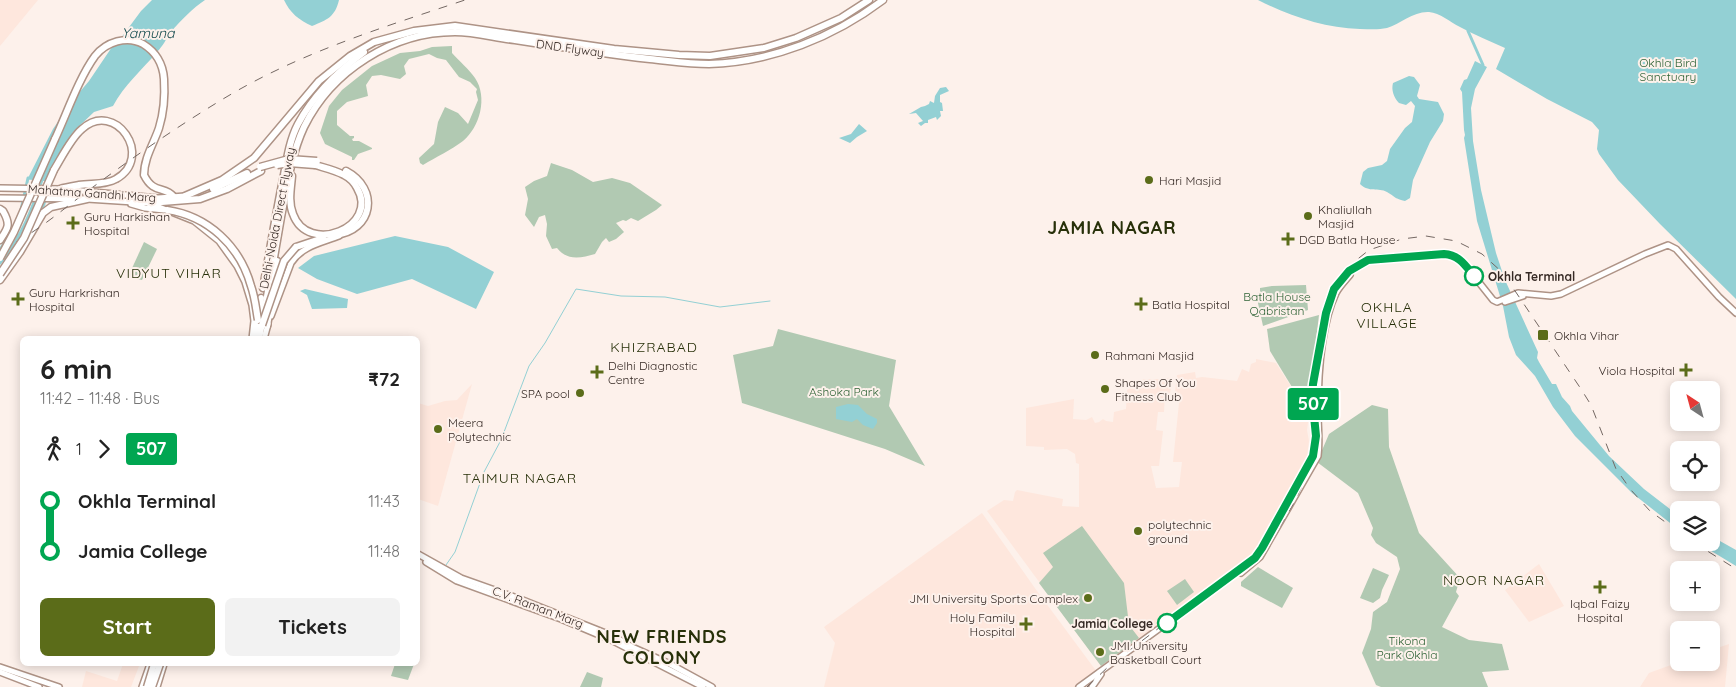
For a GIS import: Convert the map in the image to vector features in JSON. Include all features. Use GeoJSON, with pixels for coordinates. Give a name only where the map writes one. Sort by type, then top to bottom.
{"type":"FeatureCollection","features":[{"type":"Feature","properties":{"kind":"highway","name":"DND Flyway"},"geometry":{"type":"LineString","coordinates":[[390,39],[414,31],[455,26],[614,49],[710,56],[764,48],[796,38],[841,18],[870,0]]}},
{"type":"Feature","properties":{"kind":"highway","name":"DND Flyway"},"geometry":{"type":"LineString","coordinates":[[295,150],[305,125],[315,108],[343,76],[368,57],[393,43],[419,36],[456,32],[612,54],[712,64],[764,56],[797,46],[834,31],[864,14],[883,0]]}},
{"type":"Feature","properties":{"kind":"highway","name":"Delhi-Noida Direct Flyway"},"geometry":{"type":"LineString","coordinates":[[260,323],[283,192],[285,169],[297,126],[322,89],[342,68],[368,49],[390,39]]}},
{"type":"Feature","properties":{"kind":"highway"},"geometry":{"type":"LineString","coordinates":[[185,196],[222,180],[242,168],[259,153],[319,81],[336,66],[374,42],[390,39]]}},
{"type":"Feature","properties":{"kind":"highway"},"geometry":{"type":"LineString","coordinates":[[0,258],[14,232],[85,74],[96,55],[103,48],[114,42],[126,40],[142,44],[152,51],[159,60],[164,80],[164,109],[146,159],[144,175],[148,183],[156,189],[169,192],[174,197]]}},
{"type":"Feature","properties":{"kind":"highway"},"geometry":{"type":"LineString","coordinates":[[0,274],[24,238],[54,170],[80,130],[94,122],[104,121],[122,129],[132,146],[132,156],[129,166],[122,175],[114,181],[58,189]]}},
{"type":"Feature","properties":{"kind":"highway","name":"Delhi-Noida Direct Flyway"},"geometry":{"type":"LineString","coordinates":[[283,192],[295,150]]}},
{"type":"Feature","properties":{"kind":"highway"},"geometry":{"type":"LineString","coordinates":[[295,150],[292,176],[292,213],[303,230],[311,234],[320,235],[338,231],[355,221],[362,210],[363,201],[354,182],[344,175],[316,163]]}},
{"type":"Feature","properties":{"kind":"highway"},"geometry":{"type":"LineString","coordinates":[[185,196],[211,190],[261,169],[276,165],[316,163],[350,174],[360,182],[367,194],[368,206],[365,217],[357,227],[345,234],[317,239],[296,247],[284,261],[254,336]]}},
{"type":"Feature","properties":{"kind":"highway"},"geometry":{"type":"LineString","coordinates":[[149,203],[200,199],[227,189],[261,169]]}},
{"type":"Feature","properties":{"kind":"highway"},"geometry":{"type":"LineString","coordinates":[[259,336],[263,264],[279,182],[285,169]]}},
{"type":"Feature","properties":{"kind":"highway"},"geometry":{"type":"LineString","coordinates":[[260,323],[292,176]]}},
{"type":"Feature","properties":{"kind":"highway"},"geometry":{"type":"LineString","coordinates":[[0,280],[20,252],[43,212],[51,207],[87,199]]}},
{"type":"Feature","properties":{"kind":"highway"},"geometry":{"type":"LineString","coordinates":[[0,210],[3,211],[8,221],[8,228],[0,240]]}},
{"type":"Feature","properties":{"kind":"highway"},"geometry":{"type":"LineString","coordinates":[[167,210],[181,212],[204,222],[230,246],[247,273],[252,286],[260,323]]}},
{"type":"Feature","properties":{"kind":"highway"},"geometry":{"type":"LineString","coordinates":[[147,687],[153,666]]}},
{"type":"Feature","properties":{"kind":"highway"},"geometry":{"type":"LineString","coordinates":[[152,687],[159,666]]}},
{"type":"Feature","properties":{"kind":"main road","name":"Mahatma Gandhi Marg"},"geometry":{"type":"LineString","coordinates":[[0,188],[58,189],[158,198],[185,196]]}},
{"type":"Feature","properties":{"kind":"main road","name":"Mahatma Gandhi Marg"},"geometry":{"type":"LineString","coordinates":[[3,198],[87,199],[149,203],[167,210]]}},
{"type":"Feature","properties":{"kind":"main road"},"geometry":{"type":"LineString","coordinates":[[127,202],[145,208],[167,210]]}},
{"type":"Feature","properties":{"kind":"main road"},"geometry":{"type":"LineString","coordinates":[[263,336],[260,323],[296,256],[311,246],[345,234]]}},
{"type":"Feature","properties":{"kind":"main road"},"geometry":{"type":"LineString","coordinates":[[1079,687],[1191,607],[1241,569],[1259,552],[1313,456],[1318,435],[1320,363],[1328,318],[1339,288],[1350,274],[1361,265],[1381,260],[1454,258],[1463,265],[1492,303],[1499,303],[1515,296],[1551,297],[1664,245],[1672,246],[1736,312]]}},
{"type":"Feature","properties":{"kind":"main road","name":"C.V. Raman Marg"},"geometry":{"type":"LineString","coordinates":[[420,557],[457,581],[612,640],[703,687]]}},
{"type":"Feature","properties":{"kind":"main road","name":"C.V. Raman Marg"},"geometry":{"type":"LineString","coordinates":[[420,557],[461,578],[613,636],[712,687]]}},
{"type":"Feature","properties":{"kind":"main road"},"geometry":{"type":"LineString","coordinates":[[142,687],[149,666]]}},
{"type":"Feature","properties":{"kind":"main road"},"geometry":{"type":"LineString","coordinates":[[157,687],[163,666]]}},
{"type":"Feature","properties":{"kind":"main road"},"geometry":{"type":"LineString","coordinates":[[0,667],[40,687]]}},
{"type":"Feature","properties":{"kind":"main road"},"geometry":{"type":"LineString","coordinates":[[0,672],[59,687]]}},
{"type":"Feature","properties":{"kind":"main road"},"geometry":{"type":"LineString","coordinates":[[1084,687],[1100,673]]}},
{"type":"Feature","properties":{"kind":"main road"},"geometry":{"type":"LineString","coordinates":[[1092,687],[1100,673]]}},
{"type":"Feature","properties":{"kind":"main road"},"geometry":{"type":"LineString","coordinates":[[146,677],[158,681]]}},
{"type":"Feature","properties":{"kind":"shaded area"},"geometry":{"type":"Polygon","coordinates":[[[0,0],[38,0],[0,46],[0,0]]]}},
{"type":"Feature","properties":{"kind":"shaded area"},"geometry":{"type":"Polygon","coordinates":[[[1256,359],[1276,363],[1309,415],[1307,430],[1309,441],[1306,464],[1254,553],[1101,666],[987,511],[1004,500],[1013,501],[1017,490],[1063,499],[1062,506],[1079,507],[1079,464],[1076,463],[1075,454],[1067,449],[1044,450],[1044,447],[1026,446],[1026,408],[1074,399],[1073,419],[1086,420],[1092,417],[1095,423],[1103,419],[1113,422],[1114,412],[1126,409],[1127,390],[1144,379],[1173,377],[1170,393],[1165,392],[1164,412],[1158,412],[1156,430],[1163,431],[1159,466],[1151,466],[1156,488],[1179,487],[1182,462],[1173,462],[1180,393],[1175,392],[1177,375],[1195,372],[1196,378],[1237,381],[1242,369],[1249,372],[1251,364],[1256,362],[1256,359]]]}},
{"type":"Feature","properties":{"kind":"shaded area","name":"Meera Polytechnic"},"geometry":{"type":"Polygon","coordinates":[[[472,384],[438,506],[420,500],[420,404],[428,406],[457,400],[472,384]]]}},
{"type":"Feature","properties":{"kind":"shaded area"},"geometry":{"type":"Polygon","coordinates":[[[982,513],[1097,672],[1076,687],[824,687],[835,643],[824,627],[982,513]]]}},
{"type":"Feature","properties":{"kind":"shaded area"},"geometry":{"type":"Polygon","coordinates":[[[1539,564],[1564,606],[1529,622],[1505,590],[1539,564]]]}},
{"type":"Feature","properties":{"kind":"shaded area"},"geometry":{"type":"Polygon","coordinates":[[[1729,644],[1725,687],[1640,687],[1649,673],[1670,665],[1670,671],[1720,671],[1720,647],[1729,644]]]}},
{"type":"Feature","properties":{"kind":"shaded area"},"geometry":{"type":"Polygon","coordinates":[[[122,666],[139,666],[131,687],[82,687],[86,671],[117,681],[122,666]]]}},
{"type":"Feature","properties":{"kind":"green space"},"geometry":{"type":"Polygon","coordinates":[[[452,46],[452,53],[475,78],[481,94],[478,120],[463,141],[423,165],[420,163],[419,158],[434,144],[438,122],[445,107],[458,113],[468,124],[478,100],[477,89],[470,82],[459,77],[446,60],[429,54],[409,59],[404,66],[406,74],[400,79],[381,75],[372,76],[366,85],[368,96],[347,102],[337,111],[337,125],[350,136],[354,136],[353,141],[359,141],[372,149],[358,154],[352,160],[352,157],[325,144],[320,133],[329,106],[342,90],[372,66],[400,53],[420,51],[432,47],[452,46]]]}},
{"type":"Feature","properties":{"kind":"green space"},"geometry":{"type":"Polygon","coordinates":[[[551,163],[572,170],[593,182],[612,178],[630,183],[662,205],[638,221],[631,218],[616,223],[624,232],[609,242],[606,238],[595,254],[570,257],[557,248],[552,249],[546,236],[547,224],[545,215],[539,217],[534,227],[525,215],[528,199],[525,187],[547,176],[551,163]]]}},
{"type":"Feature","properties":{"kind":"green space"},"geometry":{"type":"Polygon","coordinates":[[[144,242],[157,249],[142,280],[128,277],[144,242]]]}},
{"type":"Feature","properties":{"kind":"green space","name":"Batla House Qabristan"},"geometry":{"type":"Polygon","coordinates":[[[1306,285],[1308,310],[1263,326],[1256,294],[1260,292],[1260,288],[1306,285]]]}},
{"type":"Feature","properties":{"kind":"green space"},"geometry":{"type":"Polygon","coordinates":[[[1319,315],[1308,409],[1295,392],[1270,351],[1267,329],[1319,315]]]}},
{"type":"Feature","properties":{"kind":"green space","name":"Ashoka Park"},"geometry":{"type":"Polygon","coordinates":[[[778,329],[896,360],[889,406],[925,466],[885,449],[742,403],[733,355],[773,346],[778,329]]]}},
{"type":"Feature","properties":{"kind":"green space","name":"Tikona Park Okhla"},"geometry":{"type":"Polygon","coordinates":[[[1372,405],[1388,409],[1389,447],[1419,533],[1460,578],[1456,592],[1459,596],[1442,627],[1469,640],[1502,644],[1509,670],[1482,672],[1488,687],[1381,687],[1376,685],[1362,653],[1371,629],[1373,612],[1387,602],[1400,569],[1397,557],[1376,543],[1371,535],[1373,528],[1358,493],[1317,462],[1329,434],[1372,405]]]}},
{"type":"Feature","properties":{"kind":"green space","name":"JMI University Sports Complex"},"geometry":{"type":"Polygon","coordinates":[[[1082,526],[1124,583],[1129,625],[1139,638],[1101,666],[1039,583],[1053,567],[1043,553],[1082,526]]]}},
{"type":"Feature","properties":{"kind":"green space"},"geometry":{"type":"Polygon","coordinates":[[[1258,567],[1293,588],[1282,608],[1241,586],[1241,582],[1258,567]]]}},
{"type":"Feature","properties":{"kind":"green space"},"geometry":{"type":"Polygon","coordinates":[[[1373,568],[1389,575],[1380,598],[1373,603],[1360,598],[1373,568]]]}},
{"type":"Feature","properties":{"kind":"green space"},"geometry":{"type":"Polygon","coordinates":[[[1185,579],[1194,592],[1177,605],[1167,591],[1185,579]]]}},
{"type":"Feature","properties":{"kind":"green space"},"geometry":{"type":"Polygon","coordinates":[[[394,666],[413,666],[408,680],[391,676],[394,666]]]}},
{"type":"Feature","properties":{"kind":"green space"},"geometry":{"type":"Polygon","coordinates":[[[587,672],[603,678],[601,687],[580,687],[587,672]]]}},
{"type":"Feature","properties":{"kind":"water","name":"Yamuna"},"geometry":{"type":"Polygon","coordinates":[[[152,0],[205,0],[191,11],[171,32],[159,50],[122,91],[113,106],[94,112],[73,132],[50,180],[28,178],[53,129],[72,101],[89,81],[114,44],[152,0]]]}},
{"type":"Feature","properties":{"kind":"water"},"geometry":{"type":"Polygon","coordinates":[[[284,0],[339,0],[330,17],[312,26],[295,16],[284,0]]]}},
{"type":"Feature","properties":{"kind":"water"},"geometry":{"type":"Polygon","coordinates":[[[1258,0],[1736,0],[1736,299],[1618,180],[1599,154],[1597,149],[1599,130],[1592,122],[1547,99],[1496,69],[1505,48],[1471,33],[1441,16],[1429,12],[1423,12],[1407,18],[1384,29],[1347,28],[1320,24],[1282,11],[1258,0]]]}},
{"type":"Feature","properties":{"kind":"water"},"geometry":{"type":"Polygon","coordinates":[[[1475,61],[1487,67],[1475,89],[1471,108],[1473,141],[1481,190],[1496,253],[1505,280],[1538,352],[1537,358],[1552,384],[1556,384],[1572,411],[1609,456],[1644,489],[1670,509],[1670,523],[1632,493],[1575,436],[1553,407],[1535,376],[1516,355],[1509,337],[1503,306],[1477,221],[1464,138],[1462,92],[1460,89],[1464,80],[1467,79],[1475,61]]]}},
{"type":"Feature","properties":{"kind":"water"},"geometry":{"type":"Polygon","coordinates":[[[1409,76],[1414,77],[1420,85],[1417,96],[1419,99],[1438,102],[1444,114],[1443,121],[1430,142],[1413,180],[1410,198],[1405,201],[1387,192],[1363,187],[1360,184],[1363,172],[1368,168],[1382,165],[1387,161],[1390,149],[1405,128],[1412,122],[1415,106],[1411,101],[1406,105],[1399,103],[1394,96],[1392,88],[1393,83],[1409,76]]]}},
{"type":"Feature","properties":{"kind":"water"},"geometry":{"type":"Polygon","coordinates":[[[946,87],[949,91],[940,95],[943,111],[940,111],[941,116],[937,120],[936,117],[928,120],[928,123],[921,126],[918,123],[923,121],[916,113],[909,114],[929,104],[930,101],[934,103],[935,96],[940,88],[946,87]]]}},
{"type":"Feature","properties":{"kind":"water"},"geometry":{"type":"Polygon","coordinates":[[[859,124],[867,131],[850,143],[839,138],[851,134],[859,124]]]}},
{"type":"Feature","properties":{"kind":"water"},"geometry":{"type":"Polygon","coordinates":[[[395,236],[448,247],[494,272],[476,309],[412,279],[357,294],[317,279],[298,268],[314,256],[395,236]]]}},
{"type":"Feature","properties":{"kind":"water"},"geometry":{"type":"Polygon","coordinates":[[[305,289],[348,299],[347,308],[312,309],[307,295],[300,291],[305,289]]]}},
{"type":"Feature","properties":{"kind":"water"},"geometry":{"type":"Polygon","coordinates":[[[848,404],[858,405],[867,414],[877,419],[873,429],[863,425],[857,419],[852,422],[836,419],[836,407],[848,404]]]}},
{"type":"Feature","properties":{"kind":"water"},"geometry":{"type":"Polygon","coordinates":[[[1720,541],[1736,550],[1736,566],[1711,551],[1720,551],[1720,541]]]}},
{"type":"Feature","properties":{"kind":"waterway"},"geometry":{"type":"LineString","coordinates":[[1468,27],[1483,65],[1482,67]]}},
{"type":"Feature","properties":{"kind":"waterway"},"geometry":{"type":"LineString","coordinates":[[21,210],[28,178],[49,180]]}},
{"type":"Feature","properties":{"kind":"waterway"},"geometry":{"type":"LineString","coordinates":[[0,263],[14,244],[25,223],[42,180]]}},
{"type":"Feature","properties":{"kind":"waterway"},"geometry":{"type":"LineString","coordinates":[[36,218],[45,199]]}},
{"type":"Feature","properties":{"kind":"waterway"},"geometry":{"type":"LineString","coordinates":[[0,250],[6,240]]}},
{"type":"Feature","properties":{"kind":"waterway"},"geometry":{"type":"LineString","coordinates":[[446,565],[455,552],[484,472],[501,440],[529,366],[545,343],[576,289],[621,296],[665,297],[720,307],[770,301]]}},
{"type":"Feature","properties":{"kind":"railway"},"geometry":{"type":"LineString","coordinates":[[0,250],[34,231],[118,168],[170,133],[252,83],[281,68],[341,43],[465,0]]}},
{"type":"Feature","properties":{"kind":"railway"},"geometry":{"type":"LineString","coordinates":[[1087,687],[1110,665],[1209,590],[1246,565],[1263,550],[1278,530],[1295,501],[1307,475],[1311,455],[1314,370],[1317,344],[1331,293],[1341,276],[1369,250],[1402,239],[1426,236],[1456,241],[1482,254],[1503,273],[1591,405],[1616,469],[1631,490],[1650,511],[1670,525]]}},
{"type":"Feature","properties":{"kind":"railway"},"geometry":{"type":"LineString","coordinates":[[1707,551],[1736,569]]}},
{"type":"Feature","properties":{"kind":"bus line","name":"507"},"geometry":{"type":"LineString","coordinates":[[1167,623],[1255,558],[1313,456],[1316,436],[1312,396],[1313,384],[1326,313],[1334,289],[1341,279],[1349,271],[1368,260],[1444,254],[1455,256],[1462,261],[1474,276]]}},
{"type":"Feature","properties":{"kind":"place","name":"Hari Masjid"},"geometry":{"type":"Point","coordinates":[1149,180]}},
{"type":"Feature","properties":{"kind":"place","name":"Khaliullah Masjid"},"geometry":{"type":"Point","coordinates":[1308,216]}},
{"type":"Feature","properties":{"kind":"place","name":"Guru Harkishan Hospital"},"geometry":{"type":"Point","coordinates":[73,223]}},
{"type":"Feature","properties":{"kind":"place","name":"DGD Batla House"},"geometry":{"type":"Point","coordinates":[1288,239]}},
{"type":"Feature","properties":{"kind":"place","name":"Okhla Terminal"},"geometry":{"type":"Point","coordinates":[1474,276]}},
{"type":"Feature","properties":{"kind":"place","name":"Guru Harkrishan Hospital"},"geometry":{"type":"Point","coordinates":[18,299]}},
{"type":"Feature","properties":{"kind":"place","name":"Batla Hospital"},"geometry":{"type":"Point","coordinates":[1141,304]}},
{"type":"Feature","properties":{"kind":"place","name":"Okhla Vihar"},"geometry":{"type":"Point","coordinates":[1543,335]}},
{"type":"Feature","properties":{"kind":"place","name":"Rahmani Masjid"},"geometry":{"type":"Point","coordinates":[1095,355]}},
{"type":"Feature","properties":{"kind":"place","name":"Viola Hospital"},"geometry":{"type":"Point","coordinates":[1686,370]}},
{"type":"Feature","properties":{"kind":"place","name":"Delhi Diagnostic Centre"},"geometry":{"type":"Point","coordinates":[597,372]}},
{"type":"Feature","properties":{"kind":"place","name":"Shapes Of You Fitness Club"},"geometry":{"type":"Point","coordinates":[1105,389]}},
{"type":"Feature","properties":{"kind":"place","name":"SPA pool"},"geometry":{"type":"Point","coordinates":[580,393]}},
{"type":"Feature","properties":{"kind":"place","name":"Meera Polytechnic"},"geometry":{"type":"Point","coordinates":[438,429]}},
{"type":"Feature","properties":{"kind":"place","name":"polytechnic ground"},"geometry":{"type":"Point","coordinates":[1138,531]}},
{"type":"Feature","properties":{"kind":"place","name":"Iqbal Faizy Hospital"},"geometry":{"type":"Point","coordinates":[1600,587]}},
{"type":"Feature","properties":{"kind":"place","name":"JMI University Sports Complex"},"geometry":{"type":"Point","coordinates":[1088,598]}},
{"type":"Feature","properties":{"kind":"place","name":"Jamia College"},"geometry":{"type":"Point","coordinates":[1167,623]}},
{"type":"Feature","properties":{"kind":"place","name":"Holy Family Hospital"},"geometry":{"type":"Point","coordinates":[1026,624]}},
{"type":"Feature","properties":{"kind":"place","name":"JMI University Basketball Court"},"geometry":{"type":"Point","coordinates":[1100,652]}},
{"type":"Feature","properties":{"kind":"district","name":"JAMIA NAGAR"},"geometry":{"type":"Point","coordinates":[1112,227]}},
{"type":"Feature","properties":{"kind":"district","name":"VIDYUT VIHAR"},"geometry":{"type":"Point","coordinates":[169,273]}},
{"type":"Feature","properties":{"kind":"district","name":"OKHLA VILLAGE"},"geometry":{"type":"Point","coordinates":[1387,316]}},
{"type":"Feature","properties":{"kind":"district","name":"KHIZRABAD"},"geometry":{"type":"Point","coordinates":[654,347]}},
{"type":"Feature","properties":{"kind":"district","name":"TAIMUR NAGAR"},"geometry":{"type":"Point","coordinates":[520,478]}},
{"type":"Feature","properties":{"kind":"district","name":"NOOR NAGAR"},"geometry":{"type":"Point","coordinates":[1494,580]}},
{"type":"Feature","properties":{"kind":"district","name":"NEW FRIENDS COLONY"},"geometry":{"type":"Point","coordinates":[662,646]}},
{"type":"Feature","properties":{"kind":"park label","name":"Okhla Bird Sanctuary"},"geometry":{"type":"Point","coordinates":[1668,69]}}]}
